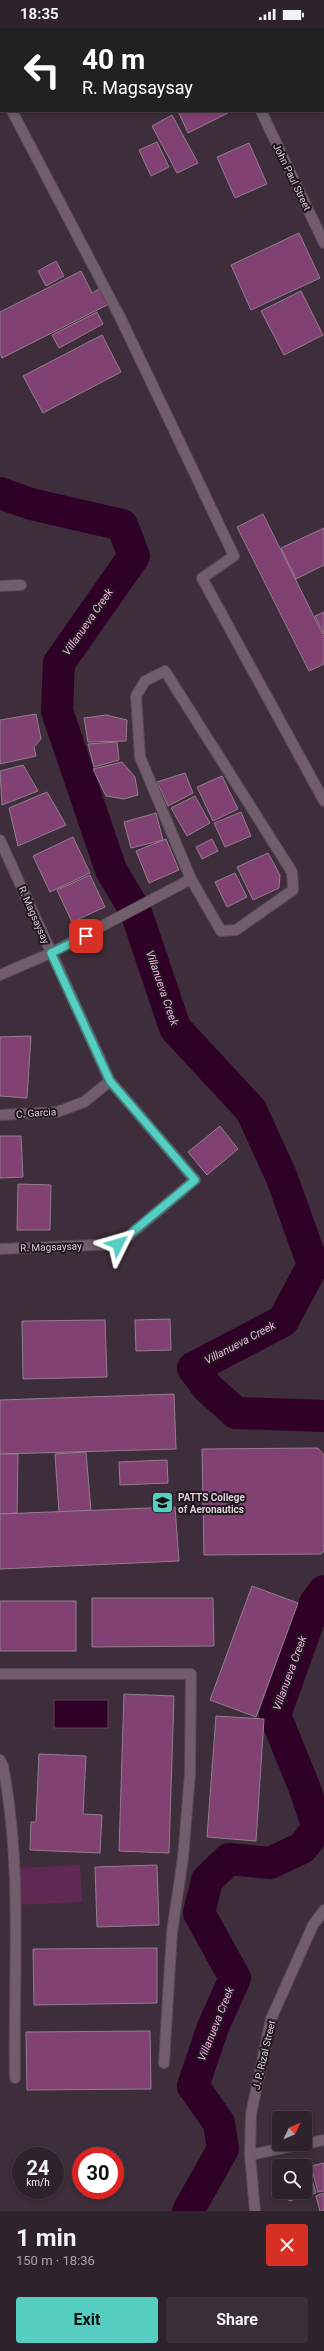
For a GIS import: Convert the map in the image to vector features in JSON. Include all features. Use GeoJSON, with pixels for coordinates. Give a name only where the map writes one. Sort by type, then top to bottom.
{"type":"FeatureCollection","features":[{"type":"Feature","properties":{"kind":"street"},"geometry":{"type":"LineString","coordinates":[[13,112],[121,319],[234,556],[202,578],[324,801]]}},
{"type":"Feature","properties":{"kind":"street","name":"John Paul Street"},"geometry":{"type":"LineString","coordinates":[[261,112],[324,243]]}},
{"type":"Feature","properties":{"kind":"street"},"geometry":{"type":"LineString","coordinates":[[0,586],[22,585]]}},
{"type":"Feature","properties":{"kind":"street"},"geometry":{"type":"LineString","coordinates":[[165,672],[292,872],[294,881],[293,890],[236,930],[229,932],[221,931],[191,879],[140,757],[136,696],[145,681],[165,672]]}},
{"type":"Feature","properties":{"kind":"street","name":"R. Magsaysay"},"geometry":{"type":"LineString","coordinates":[[0,1249],[118,1244],[195,1180],[110,1081],[1,844]]}},
{"type":"Feature","properties":{"kind":"street"},"geometry":{"type":"LineString","coordinates":[[0,975],[51,953],[153,901],[191,879]]}},
{"type":"Feature","properties":{"kind":"street","name":"C. Garcia"},"geometry":{"type":"LineString","coordinates":[[0,1115],[62,1111],[84,1102],[110,1081]]}},
{"type":"Feature","properties":{"kind":"street"},"geometry":{"type":"LineString","coordinates":[[0,1674],[191,1674],[190,1774],[183,1858],[172,1932],[164,2063]]}},
{"type":"Feature","properties":{"kind":"street"},"geometry":{"type":"LineString","coordinates":[[0,1760],[3,1766],[11,1807],[14,1861],[16,1935],[15,2078]]}},
{"type":"Feature","properties":{"kind":"street","name":"J. P. Rizal Street"},"geometry":{"type":"LineString","coordinates":[[255,2211],[250,2154],[251,2114],[271,2020],[313,1925],[324,1910]]}},
{"type":"Feature","properties":{"kind":"street"},"geometry":{"type":"LineString","coordinates":[[312,2142],[324,2140]]}},
{"type":"Feature","properties":{"kind":"street"},"geometry":{"type":"LineString","coordinates":[[250,2154],[272,2150]]}},
{"type":"Feature","properties":{"kind":"shaded area"},"geometry":{"type":"Polygon","coordinates":[[[54,1700],[108,1700],[108,1728],[54,1728],[54,1700]]]}},
{"type":"Feature","properties":{"kind":"shaded area"},"geometry":{"type":"Polygon","coordinates":[[[80,1865],[82,1902],[17,1905],[16,1868],[80,1865]]]}},
{"type":"Feature","properties":{"kind":"building"},"geometry":{"type":"Polygon","coordinates":[[[178,112],[228,112],[228,113],[188,133],[178,112]]]}},
{"type":"Feature","properties":{"kind":"building"},"geometry":{"type":"Polygon","coordinates":[[[172,115],[198,163],[177,173],[152,126],[172,115]]]}},
{"type":"Feature","properties":{"kind":"building"},"geometry":{"type":"Polygon","coordinates":[[[157,142],[169,167],[151,176],[139,150],[157,142]]]}},
{"type":"Feature","properties":{"kind":"building"},"geometry":{"type":"Polygon","coordinates":[[[249,143],[267,184],[235,198],[217,157],[249,143]]]}},
{"type":"Feature","properties":{"kind":"building"},"geometry":{"type":"Polygon","coordinates":[[[299,233],[320,278],[251,310],[231,265],[299,233]]]}},
{"type":"Feature","properties":{"kind":"building"},"geometry":{"type":"Polygon","coordinates":[[[56,261],[64,276],[46,286],[38,271],[56,261]]]}},
{"type":"Feature","properties":{"kind":"building"},"geometry":{"type":"Polygon","coordinates":[[[81,271],[92,293],[101,288],[109,304],[2,358],[0,353],[0,312],[81,271]]]}},
{"type":"Feature","properties":{"kind":"building"},"geometry":{"type":"Polygon","coordinates":[[[301,291],[323,335],[284,355],[261,311],[301,291]]]}},
{"type":"Feature","properties":{"kind":"building"},"geometry":{"type":"Polygon","coordinates":[[[97,312],[103,324],[59,348],[52,335],[97,312]]]}},
{"type":"Feature","properties":{"kind":"building"},"geometry":{"type":"Polygon","coordinates":[[[102,335],[121,372],[43,413],[23,376],[102,335]]]}},
{"type":"Feature","properties":{"kind":"building"},"geometry":{"type":"Polygon","coordinates":[[[263,514],[324,637],[324,664],[309,671],[237,527],[263,514]]]}},
{"type":"Feature","properties":{"kind":"building"},"geometry":{"type":"Polygon","coordinates":[[[324,528],[324,565],[296,579],[281,548],[324,528]]]}},
{"type":"Feature","properties":{"kind":"building"},"geometry":{"type":"Polygon","coordinates":[[[324,612],[324,634],[315,616],[324,612]]]}},
{"type":"Feature","properties":{"kind":"building"},"geometry":{"type":"Polygon","coordinates":[[[36,714],[41,739],[34,747],[36,756],[0,764],[0,720],[36,714]]]}},
{"type":"Feature","properties":{"kind":"building"},"geometry":{"type":"Polygon","coordinates":[[[106,715],[127,720],[126,741],[88,742],[84,718],[106,715]]]}},
{"type":"Feature","properties":{"kind":"building"},"geometry":{"type":"Polygon","coordinates":[[[117,742],[119,760],[94,767],[88,744],[117,742]]]}},
{"type":"Feature","properties":{"kind":"building"},"geometry":{"type":"Polygon","coordinates":[[[122,762],[135,777],[138,795],[124,799],[106,796],[93,769],[122,762]]]}},
{"type":"Feature","properties":{"kind":"building"},"geometry":{"type":"Polygon","coordinates":[[[23,765],[38,791],[2,805],[0,771],[23,765]]]}},
{"type":"Feature","properties":{"kind":"building"},"geometry":{"type":"Polygon","coordinates":[[[185,773],[193,793],[168,806],[157,782],[185,773]]]}},
{"type":"Feature","properties":{"kind":"building"},"geometry":{"type":"Polygon","coordinates":[[[222,776],[238,809],[213,821],[197,787],[222,776]]]}},
{"type":"Feature","properties":{"kind":"building"},"geometry":{"type":"Polygon","coordinates":[[[47,792],[66,825],[18,846],[9,808],[47,792]]]}},
{"type":"Feature","properties":{"kind":"building"},"geometry":{"type":"Polygon","coordinates":[[[195,796],[210,823],[187,836],[171,808],[195,796]]]}},
{"type":"Feature","properties":{"kind":"building"},"geometry":{"type":"Polygon","coordinates":[[[241,812],[251,836],[225,847],[214,823],[241,812]]]}},
{"type":"Feature","properties":{"kind":"building"},"geometry":{"type":"Polygon","coordinates":[[[156,813],[163,840],[131,848],[124,822],[156,813]]]}},
{"type":"Feature","properties":{"kind":"building"},"geometry":{"type":"Polygon","coordinates":[[[73,837],[90,873],[50,892],[33,856],[73,837]]]}},
{"type":"Feature","properties":{"kind":"building"},"geometry":{"type":"Polygon","coordinates":[[[166,839],[179,870],[149,883],[136,851],[166,839]]]}},
{"type":"Feature","properties":{"kind":"building"},"geometry":{"type":"Polygon","coordinates":[[[212,839],[218,851],[202,859],[196,847],[212,839]]]}},
{"type":"Feature","properties":{"kind":"building"},"geometry":{"type":"Polygon","coordinates":[[[268,853],[280,875],[279,888],[253,900],[237,867],[268,853]]]}},
{"type":"Feature","properties":{"kind":"building"},"geometry":{"type":"Polygon","coordinates":[[[235,873],[247,897],[227,907],[215,882],[235,873]]]}},
{"type":"Feature","properties":{"kind":"building"},"geometry":{"type":"Polygon","coordinates":[[[90,875],[105,907],[72,922],[57,890],[90,875]]]}},
{"type":"Feature","properties":{"kind":"building"},"geometry":{"type":"Polygon","coordinates":[[[31,1036],[27,1098],[0,1096],[0,1037],[31,1036]]]}},
{"type":"Feature","properties":{"kind":"building"},"geometry":{"type":"Polygon","coordinates":[[[220,1126],[238,1149],[207,1175],[188,1152],[220,1126]]]}},
{"type":"Feature","properties":{"kind":"building"},"geometry":{"type":"Polygon","coordinates":[[[0,1136],[21,1136],[23,1177],[0,1178],[0,1136]]]}},
{"type":"Feature","properties":{"kind":"building"},"geometry":{"type":"Polygon","coordinates":[[[18,1184],[51,1185],[50,1230],[17,1230],[18,1184]]]}},
{"type":"Feature","properties":{"kind":"building"},"geometry":{"type":"Polygon","coordinates":[[[170,1319],[171,1350],[136,1351],[135,1320],[170,1319]]]}},
{"type":"Feature","properties":{"kind":"building"},"geometry":{"type":"Polygon","coordinates":[[[105,1320],[107,1377],[23,1379],[22,1321],[105,1320]]]}},
{"type":"Feature","properties":{"kind":"building"},"geometry":{"type":"Polygon","coordinates":[[[174,1394],[176,1449],[0,1454],[0,1400],[174,1394]]]}},
{"type":"Feature","properties":{"kind":"building"},"geometry":{"type":"Polygon","coordinates":[[[318,1448],[324,1455],[324,1551],[321,1554],[204,1555],[202,1449],[318,1448]]]}},
{"type":"Feature","properties":{"kind":"building"},"geometry":{"type":"Polygon","coordinates":[[[86,1452],[91,1511],[59,1513],[55,1454],[86,1452]]]}},
{"type":"Feature","properties":{"kind":"building"},"geometry":{"type":"Polygon","coordinates":[[[0,1454],[18,1454],[17,1513],[0,1514],[0,1454]]]}},
{"type":"Feature","properties":{"kind":"building"},"geometry":{"type":"Polygon","coordinates":[[[167,1460],[168,1483],[120,1485],[119,1462],[167,1460]]]}},
{"type":"Feature","properties":{"kind":"building"},"geometry":{"type":"Polygon","coordinates":[[[175,1507],[179,1561],[0,1569],[0,1514],[175,1507]]]}},
{"type":"Feature","properties":{"kind":"building"},"geometry":{"type":"Polygon","coordinates":[[[252,1586],[298,1603],[256,1717],[210,1700],[252,1586]]]}},
{"type":"Feature","properties":{"kind":"building"},"geometry":{"type":"Polygon","coordinates":[[[92,1598],[213,1598],[214,1646],[92,1647],[92,1598]]]}},
{"type":"Feature","properties":{"kind":"building"},"geometry":{"type":"Polygon","coordinates":[[[0,1601],[76,1601],[76,1651],[0,1651],[0,1601]]]}},
{"type":"Feature","properties":{"kind":"building"},"geometry":{"type":"Polygon","coordinates":[[[124,1694],[174,1696],[169,1853],[119,1851],[124,1694]]]}},
{"type":"Feature","properties":{"kind":"building"},"geometry":{"type":"Polygon","coordinates":[[[216,1716],[264,1719],[256,1841],[207,1837],[216,1716]]]}},
{"type":"Feature","properties":{"kind":"building"},"geometry":{"type":"Polygon","coordinates":[[[39,1754],[86,1756],[83,1814],[102,1815],[100,1853],[30,1850],[31,1822],[36,1822],[39,1754]]]}},
{"type":"Feature","properties":{"kind":"building"},"geometry":{"type":"Polygon","coordinates":[[[157,1865],[159,1925],[97,1927],[95,1867],[157,1865]]]}},
{"type":"Feature","properties":{"kind":"building"},"geometry":{"type":"Polygon","coordinates":[[[157,1948],[157,2003],[34,2005],[33,1949],[157,1948]]]}},
{"type":"Feature","properties":{"kind":"building"},"geometry":{"type":"Polygon","coordinates":[[[150,2031],[151,2089],[27,2090],[26,2032],[150,2031]]]}},
{"type":"Feature","properties":{"kind":"building"},"geometry":{"type":"Polygon","coordinates":[[[324,2163],[324,2191],[318,2192],[312,2166],[324,2163]]]}},
{"type":"Feature","properties":{"kind":"building"},"geometry":{"type":"Polygon","coordinates":[[[312,2180],[316,2193],[312,2194],[312,2180]]]}},
{"type":"Feature","properties":{"kind":"building"},"geometry":{"type":"Polygon","coordinates":[[[324,2193],[324,2211],[320,2211],[316,2196],[324,2193]]]}},
{"type":"Feature","properties":{"kind":"waterway","name":"Villanueva Creek"},"geometry":{"type":"LineString","coordinates":[[0,493],[31,504],[122,525],[134,556],[59,663],[57,711],[111,870],[136,912],[175,1028],[251,1110],[282,1178],[313,1265],[283,1321],[193,1368],[207,1387],[236,1413],[324,1416]]}},
{"type":"Feature","properties":{"kind":"waterway","name":"Villanueva Creek"},"geometry":{"type":"LineString","coordinates":[[188,2211],[223,2149],[219,2123],[193,2086],[213,2027],[235,1978],[199,1913],[207,1880],[229,1859],[270,1863],[302,1848],[318,1828],[305,1789],[275,1715],[315,1603],[324,1591]]}},
{"type":"Feature","properties":{"kind":"place","name":"PATTS College of Aeronautics"},"geometry":{"type":"Point","coordinates":[162,1503]}},
{"type":"Feature","properties":{"kind":"route"},"geometry":{"type":"LineString","coordinates":[[86,936],[51,953],[110,1081],[195,1180],[118,1244]]}}]}
